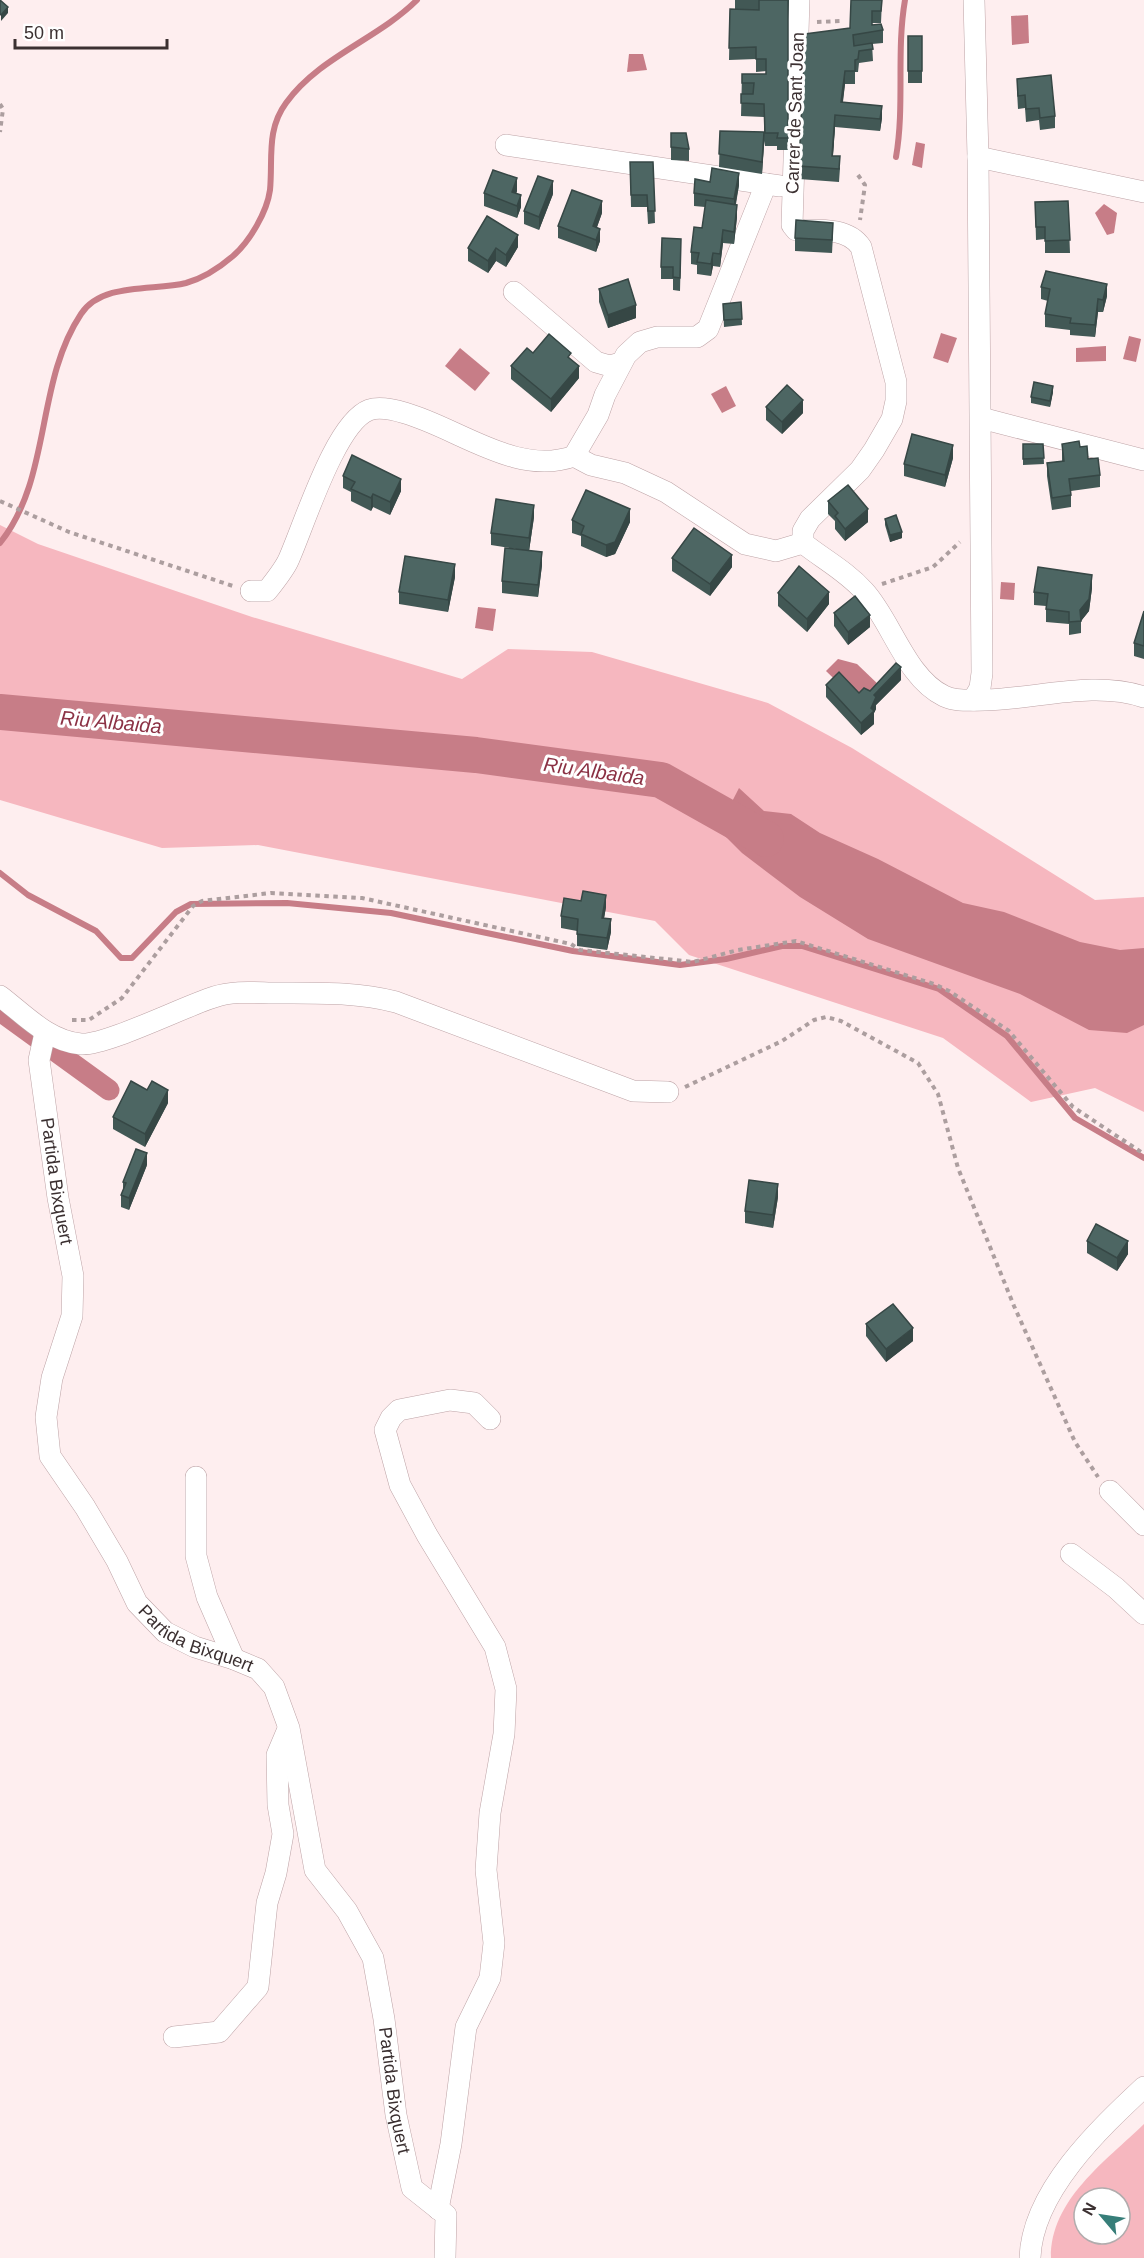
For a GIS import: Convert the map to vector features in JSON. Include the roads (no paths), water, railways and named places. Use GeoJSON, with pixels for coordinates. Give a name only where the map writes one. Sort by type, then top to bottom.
{"type":"FeatureCollection","features":[{"type":"Feature","properties":{"kind":"street","name":"Carrer de Sant Joan"},"geometry":{"type":"LineString","coordinates":[[799,0],[792,225],[796,230],[845,233],[855,237],[861,246],[896,382],[896,401],[892,419],[860,470],[810,519],[803,531],[803,543]]}},
{"type":"Feature","properties":{"kind":"street"},"geometry":{"type":"LineString","coordinates":[[973,700],[980,688],[982,673],[978,157],[974,0]]}},
{"type":"Feature","properties":{"kind":"street"},"geometry":{"type":"LineString","coordinates":[[507,146],[793,188]]}},
{"type":"Feature","properties":{"kind":"street"},"geometry":{"type":"LineString","coordinates":[[978,157],[1144,192]]}},
{"type":"Feature","properties":{"kind":"street"},"geometry":{"type":"LineString","coordinates":[[574,456],[598,415],[620,363],[640,342],[657,337],[697,337],[708,329],[766,184]]}},
{"type":"Feature","properties":{"kind":"street"},"geometry":{"type":"LineString","coordinates":[[514,292],[596,362],[610,366],[620,363]]}},
{"type":"Feature","properties":{"kind":"street"},"geometry":{"type":"LineString","coordinates":[[251,591],[267,591],[287,563],[334,451],[346,430],[358,417],[371,409],[393,410],[422,418],[499,452],[545,462],[574,456],[591,465],[625,473],[666,492],[745,544],[776,551],[803,543],[848,576],[867,595],[908,660],[932,688],[950,699],[1008,700],[1115,690],[1144,697]]}},
{"type":"Feature","properties":{"kind":"street"},"geometry":{"type":"LineString","coordinates":[[981,418],[1144,460]]}},
{"type":"Feature","properties":{"kind":"street"},"geometry":{"type":"LineString","coordinates":[[0,996],[45,1032],[65,1041],[84,1044],[104,1040],[218,995],[366,994],[396,1002],[633,1091],[668,1092]]}},
{"type":"Feature","properties":{"kind":"street","name":"Partida Bixquert"},"geometry":{"type":"LineString","coordinates":[[45,1032],[39,1060],[58,1198],[73,1275],[72,1316],[52,1378],[46,1417],[50,1456],[96,1525],[137,1603],[165,1632],[195,1647],[258,1669],[274,1687],[289,1728],[315,1870],[347,1911],[373,1958],[384,2019],[396,2115],[412,2188],[438,2209]]}},
{"type":"Feature","properties":{"kind":"street"},"geometry":{"type":"LineString","coordinates":[[445,2258],[446,2215],[438,2209],[451,2144],[466,2027],[490,1978],[494,1943],[486,1870],[490,1814],[504,1734],[506,1689],[495,1647],[427,1535],[400,1485],[385,1430],[391,1418],[399,1410],[450,1400],[474,1403],[490,1419]]}},
{"type":"Feature","properties":{"kind":"street"},"geometry":{"type":"LineString","coordinates":[[196,1477],[196,1556],[207,1597],[234,1659]]}},
{"type":"Feature","properties":{"kind":"street"},"geometry":{"type":"LineString","coordinates":[[1110,1491],[1144,1525]]}},
{"type":"Feature","properties":{"kind":"street"},"geometry":{"type":"LineString","coordinates":[[1071,1554],[1116,1588],[1144,1614]]}},
{"type":"Feature","properties":{"kind":"street"},"geometry":{"type":"LineString","coordinates":[[174,2037],[219,2032],[258,1987],[267,1903],[276,1874],[283,1834],[278,1805],[277,1755],[289,1728]]}},
{"type":"Feature","properties":{"kind":"street"},"geometry":{"type":"LineString","coordinates":[[1030,2258],[1036,2219],[1047,2199],[1094,2137],[1144,2087]]}},
{"type":"Feature","properties":{"kind":"waterway"},"geometry":{"type":"LineString","coordinates":[[0,543],[17,517],[28,490],[56,370],[66,341],[81,314],[90,304],[115,292],[193,281],[211,272],[233,256],[251,234],[268,199],[273,134],[275,124],[286,103],[315,73],[402,14],[417,0]]}},
{"type":"Feature","properties":{"kind":"waterway"},"geometry":{"type":"LineString","coordinates":[[896,157],[899,137],[901,39],[905,0]]}},
{"type":"Feature","properties":{"kind":"waterway","name":"Riu Albaida"},"geometry":{"type":"LineString","coordinates":[[0,712],[476,755],[661,780],[766,839]]}},
{"type":"Feature","properties":{"kind":"waterway"},"geometry":{"type":"LineString","coordinates":[[0,873],[28,895],[96,931],[121,958],[132,958],[176,912],[191,904],[287,903],[391,913],[573,951],[680,965],[726,959],[782,946],[802,946],[939,989],[1007,1036],[1075,1118],[1144,1158]]}},
{"type":"Feature","properties":{"kind":"waterway"},"geometry":{"type":"LineString","coordinates":[[0,1011],[109,1090]]}}]}
